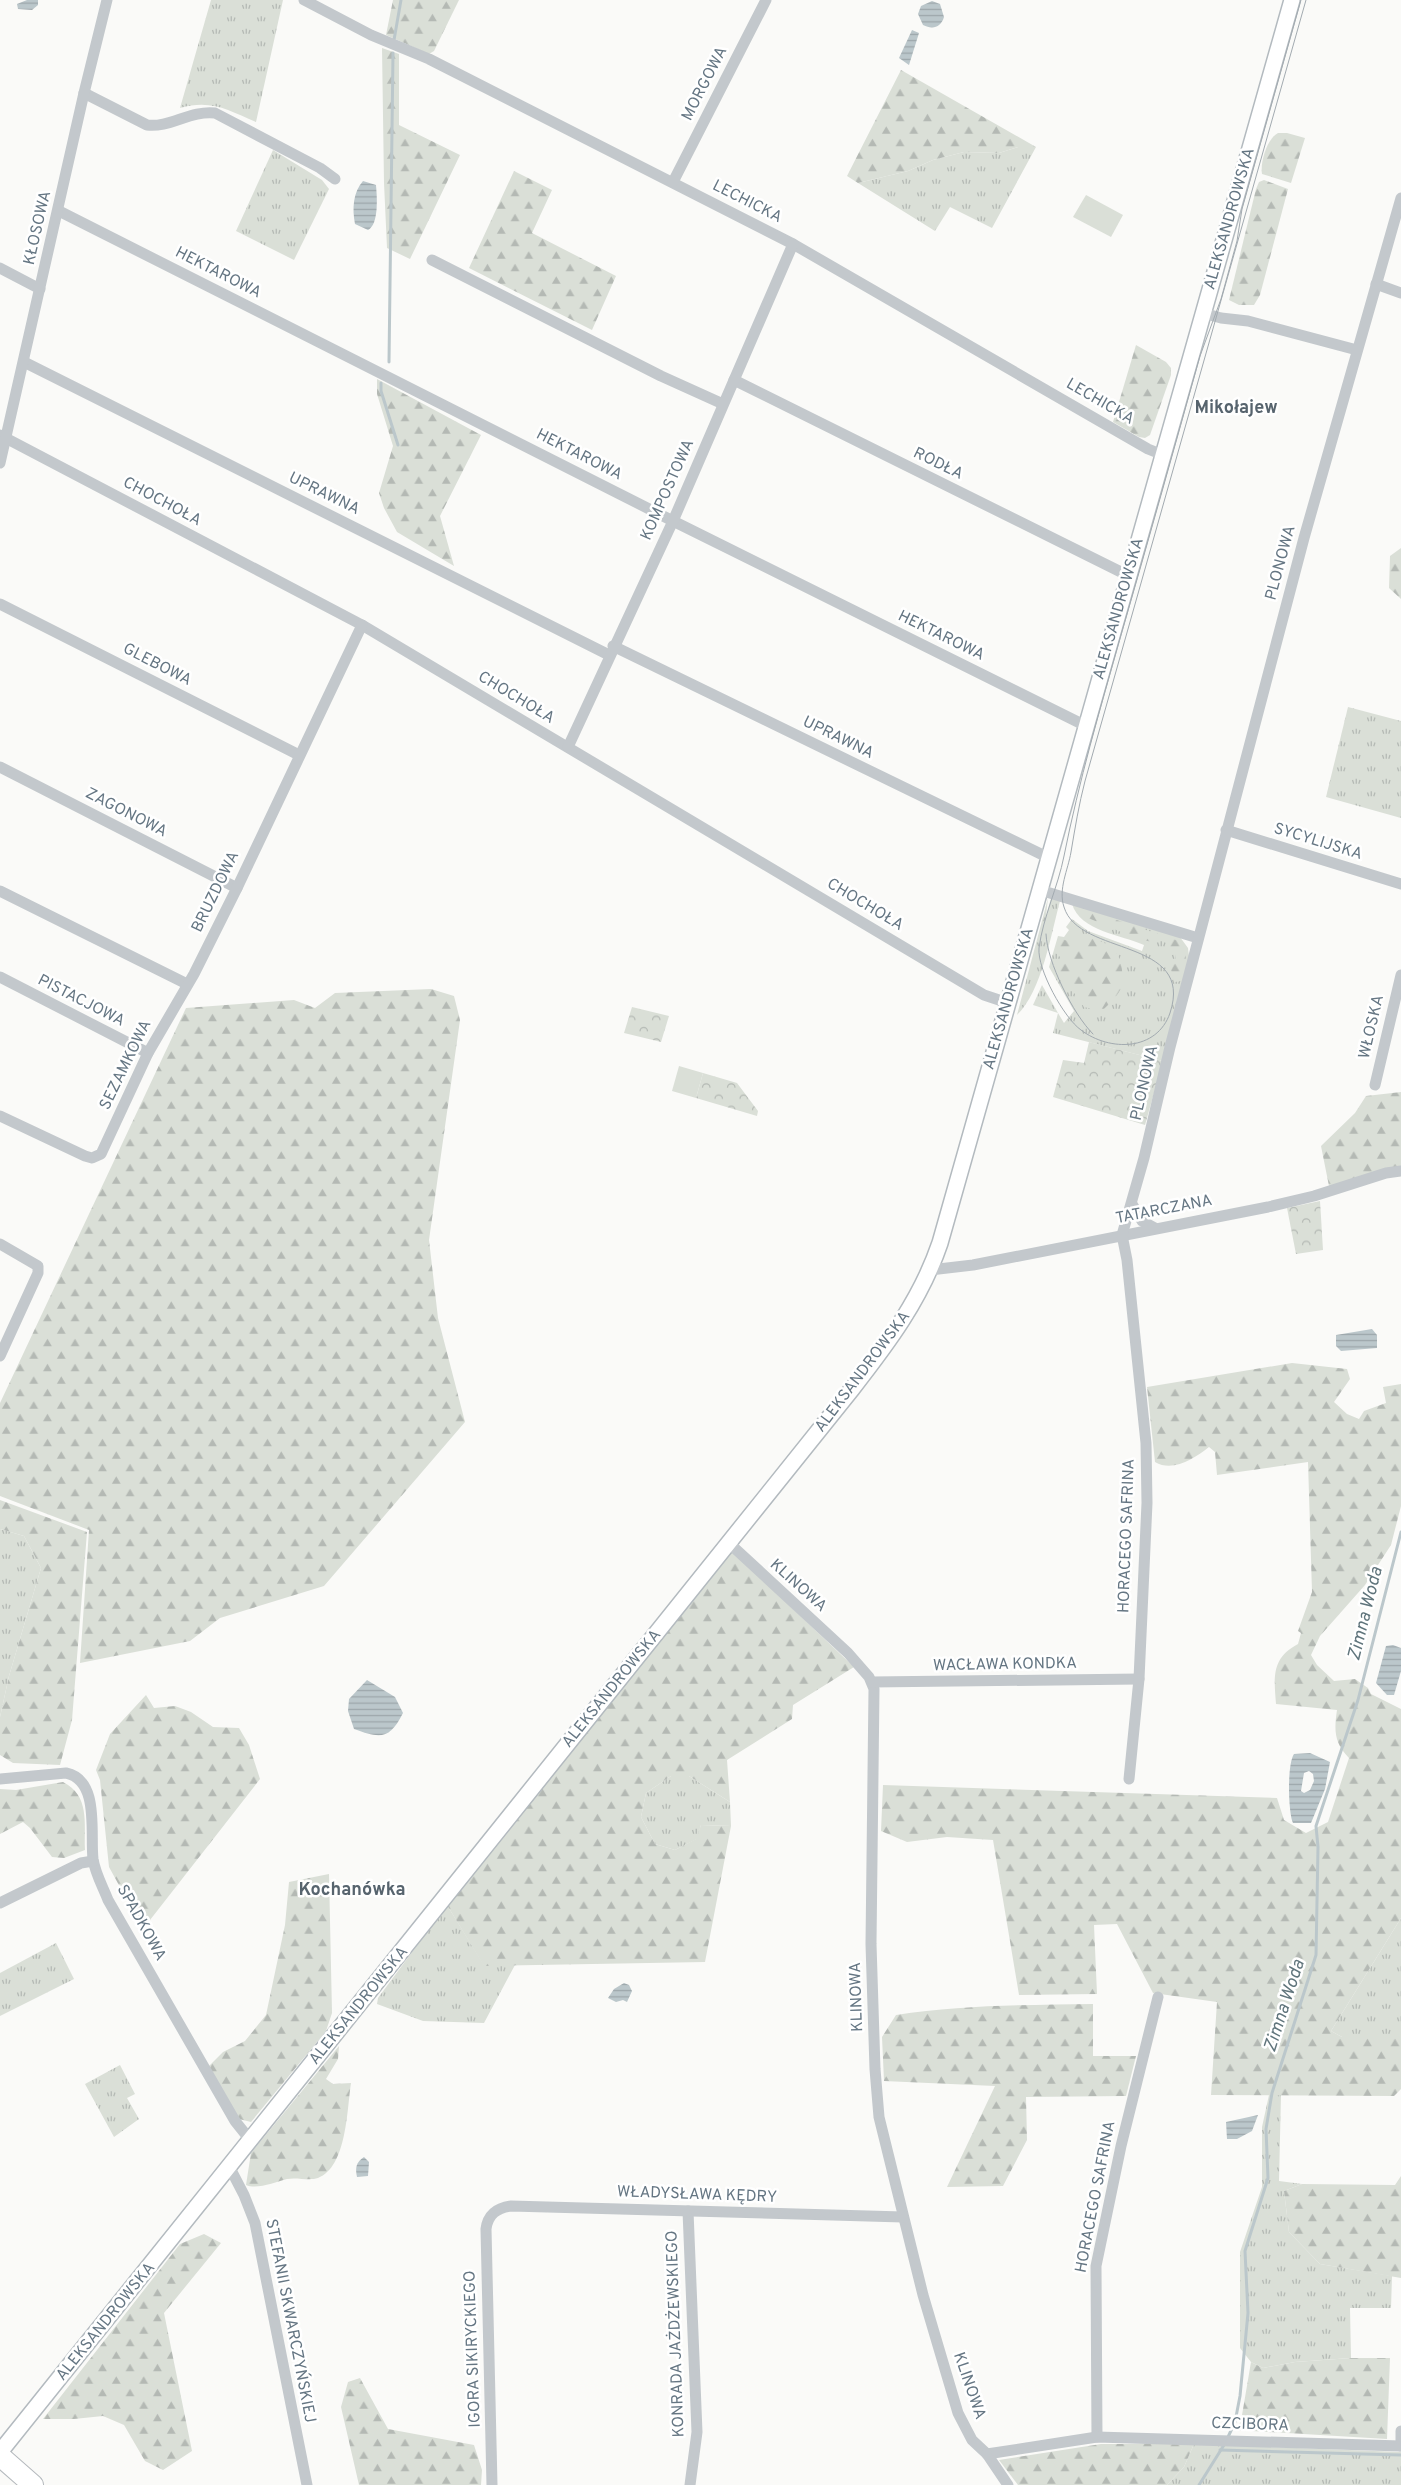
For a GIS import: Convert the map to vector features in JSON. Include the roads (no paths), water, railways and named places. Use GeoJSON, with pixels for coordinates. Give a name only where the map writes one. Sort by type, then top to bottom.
{"type":"FeatureCollection","features":[{"type":"Feature","properties":{"kind":"highway"},"geometry":{"type":"LineString","coordinates":[[0,2456],[32,2484]]}},
{"type":"Feature","properties":{"kind":"main road","name":"ALEKSANDROWSKA"},"geometry":{"type":"LineString","coordinates":[[0,2452],[230,2168],[729,1543],[892,1338],[912,1307],[930,1270],[1008,1003],[1292,0]]}},
{"type":"Feature","properties":{"kind":"street","name":"KŁOSOWA"},"geometry":{"type":"LineString","coordinates":[[0,463],[3,437],[24,362],[84,93],[107,0]]}},
{"type":"Feature","properties":{"kind":"street","name":"LECHICKA"},"geometry":{"type":"LineString","coordinates":[[304,0],[371,35],[429,59],[793,244],[1148,449],[1163,455]]}},
{"type":"Feature","properties":{"kind":"street","name":"MORGOWA"},"geometry":{"type":"LineString","coordinates":[[673,182],[766,0]]}},
{"type":"Feature","properties":{"kind":"street"},"geometry":{"type":"LineString","coordinates":[[84,93],[147,125],[157,125],[198,113],[215,114],[320,168],[335,180]]}},
{"type":"Feature","properties":{"kind":"street","name":"PLONOWA"},"geometry":{"type":"LineString","coordinates":[[1122,1235],[1132,1204],[1226,830],[1356,350],[1401,198]]}},
{"type":"Feature","properties":{"kind":"street","name":"HEKTAROWA"},"geometry":{"type":"LineString","coordinates":[[59,211],[673,521],[1086,726]]}},
{"type":"Feature","properties":{"kind":"street","name":"KOMPOSTOWA"},"geometry":{"type":"LineString","coordinates":[[568,747],[611,650],[673,521],[793,244]]}},
{"type":"Feature","properties":{"kind":"street"},"geometry":{"type":"LineString","coordinates":[[432,260],[662,376],[723,404]]}},
{"type":"Feature","properties":{"kind":"street"},"geometry":{"type":"LineString","coordinates":[[0,268],[40,289]]}},
{"type":"Feature","properties":{"kind":"street"},"geometry":{"type":"LineString","coordinates":[[1376,284],[1401,293]]}},
{"type":"Feature","properties":{"kind":"street"},"geometry":{"type":"LineString","coordinates":[[1203,313],[1221,318],[1248,321],[1356,350]]}},
{"type":"Feature","properties":{"kind":"street","name":"UPRAWNA"},"geometry":{"type":"LineString","coordinates":[[24,362],[611,650],[1049,858]]}},
{"type":"Feature","properties":{"kind":"street","name":"RODŁA"},"geometry":{"type":"LineString","coordinates":[[734,380],[1129,576]]}},
{"type":"Feature","properties":{"kind":"street","name":"CHOCHOŁA"},"geometry":{"type":"LineString","coordinates":[[3,437],[362,625],[984,995],[1008,1003]]}},
{"type":"Feature","properties":{"kind":"street","name":"GLEBOWA"},"geometry":{"type":"LineString","coordinates":[[0,604],[299,756]]}},
{"type":"Feature","properties":{"kind":"street","name":"BRUZDOWA"},"geometry":{"type":"LineString","coordinates":[[187,984],[237,888],[362,625]]}},
{"type":"Feature","properties":{"kind":"street","name":"ZAGONOWA"},"geometry":{"type":"LineString","coordinates":[[0,767],[237,888]]}},
{"type":"Feature","properties":{"kind":"street","name":"SYCYLIJSKA"},"geometry":{"type":"LineString","coordinates":[[1226,830],[1401,884]]}},
{"type":"Feature","properties":{"kind":"street"},"geometry":{"type":"LineString","coordinates":[[1040,890],[1198,938]]}},
{"type":"Feature","properties":{"kind":"street"},"geometry":{"type":"LineString","coordinates":[[0,891],[187,984]]}},
{"type":"Feature","properties":{"kind":"street","name":"WŁOSKA"},"geometry":{"type":"LineString","coordinates":[[1375,1085],[1401,975]]}},
{"type":"Feature","properties":{"kind":"street","name":"PISTACJOWA"},"geometry":{"type":"LineString","coordinates":[[0,977],[148,1052]]}},
{"type":"Feature","properties":{"kind":"street","name":"SEZAMKOWA"},"geometry":{"type":"LineString","coordinates":[[0,1116],[85,1156],[92,1158],[101,1154],[148,1052],[187,984]]}},
{"type":"Feature","properties":{"kind":"street","name":"TATARCZANA"},"geometry":{"type":"LineString","coordinates":[[930,1270],[974,1265],[1292,1202],[1386,1173],[1401,1171]]}},
{"type":"Feature","properties":{"kind":"street"},"geometry":{"type":"LineString","coordinates":[[1132,1204],[1142,1221],[1155,1228]]}},
{"type":"Feature","properties":{"kind":"street","name":"HORACEGO SAFRINA"},"geometry":{"type":"LineString","coordinates":[[1122,1235],[1129,1280],[1147,1472],[1138,1679],[1129,1779]]}},
{"type":"Feature","properties":{"kind":"street"},"geometry":{"type":"LineString","coordinates":[[0,1244],[38,1266],[38,1273],[0,1356]]}},
{"type":"Feature","properties":{"kind":"street","name":"KLINOWA"},"geometry":{"type":"LineString","coordinates":[[729,1543],[848,1653],[872,1682],[876,1706],[871,1925],[875,2069],[881,2131],[923,2295],[958,2413],[972,2440],[987,2454],[1008,2485]]}},
{"type":"Feature","properties":{"kind":"street","name":"WACŁAWA KONDKA"},"geometry":{"type":"LineString","coordinates":[[872,1682],[1138,1679]]}},
{"type":"Feature","properties":{"kind":"street","name":"SPADKOWA"},"geometry":{"type":"LineString","coordinates":[[0,1779],[66,1773],[80,1779],[87,1790],[90,1800],[94,1861],[108,1900],[235,2121],[251,2141]]}},
{"type":"Feature","properties":{"kind":"street"},"geometry":{"type":"LineString","coordinates":[[0,1903],[81,1863],[94,1861]]}},
{"type":"Feature","properties":{"kind":"street","name":"HORACEGO SAFRINA"},"geometry":{"type":"LineString","coordinates":[[1097,2437],[1096,2266],[1121,2146],[1158,1998]]}},
{"type":"Feature","properties":{"kind":"street","name":"STEFANII SKWARCZYŃSKIEJ"},"geometry":{"type":"LineString","coordinates":[[230,2168],[244,2195],[255,2223],[307,2485]]}},
{"type":"Feature","properties":{"kind":"street","name":"WŁADYSŁAWA KĘDRY"},"geometry":{"type":"LineString","coordinates":[[492,2214],[500,2208],[511,2206],[903,2217]]}},
{"type":"Feature","properties":{"kind":"street","name":"KONRADA JAŻDŻEWSKIEGO"},"geometry":{"type":"LineString","coordinates":[[688,2211],[697,2432],[690,2485]]}},
{"type":"Feature","properties":{"kind":"street","name":"IGORA SIKIRYCKIEGO"},"geometry":{"type":"LineString","coordinates":[[492,2214],[486,2229],[492,2485]]}},
{"type":"Feature","properties":{"kind":"street"},"geometry":{"type":"LineString","coordinates":[[1401,2430],[1401,2446]]}},
{"type":"Feature","properties":{"kind":"street","name":"CZCIBORA"},"geometry":{"type":"LineString","coordinates":[[987,2454],[1097,2437],[1401,2446]]}},
{"type":"Feature","properties":{"kind":"waterway"},"geometry":{"type":"LineString","coordinates":[[394,40],[401,0]]}},
{"type":"Feature","properties":{"kind":"waterway"},"geometry":{"type":"LineString","coordinates":[[389,362],[393,53]]}},
{"type":"Feature","properties":{"kind":"waterway"},"geometry":{"type":"LineString","coordinates":[[381,383],[381,391],[398,445]]}},
{"type":"Feature","properties":{"kind":"waterway","name":"Zimna Woda"},"geometry":{"type":"LineString","coordinates":[[1228,2437],[1235,2422],[1240,2396],[1248,2313],[1245,2251],[1268,2178],[1266,2129],[1272,2093],[1316,1955],[1318,1847],[1316,1826],[1358,1700],[1401,1532]]}},
{"type":"Feature","properties":{"kind":"waterway","name":"Zimna Woda"},"geometry":{"type":"LineString","coordinates":[[1199,2485],[1224,2445]]}},
{"type":"Feature","properties":{"kind":"waterway"},"geometry":{"type":"LineString","coordinates":[[1220,2450],[1401,2455]]}},
{"type":"Feature","properties":{"kind":"tram line"},"geometry":{"type":"LineString","coordinates":[[1301,0],[1242,209],[1237,241],[1221,299],[1200,356],[1098,718],[1076,800],[1061,868],[1041,936],[1039,948],[1042,968],[1060,1004],[1074,1024],[1081,1030],[1105,1042],[1132,1044],[1144,1041],[1155,1035],[1164,1026],[1170,1013],[1173,989],[1166,971],[1151,959],[1090,934],[1074,923],[1064,907],[1062,900],[1063,886],[1085,781],[1306,0]]}},
{"type":"Feature","properties":{"kind":"tram line"},"geometry":{"type":"LineString","coordinates":[[1046,934],[1047,946],[1062,987],[1077,1014],[1093,1034]]}},
{"type":"Feature","properties":{"kind":"district","name":"Mikołajew"},"geometry":{"type":"Point","coordinates":[1236,408]}},
{"type":"Feature","properties":{"kind":"district","name":"Kochanówka"},"geometry":{"type":"Point","coordinates":[352,1890]}}]}
